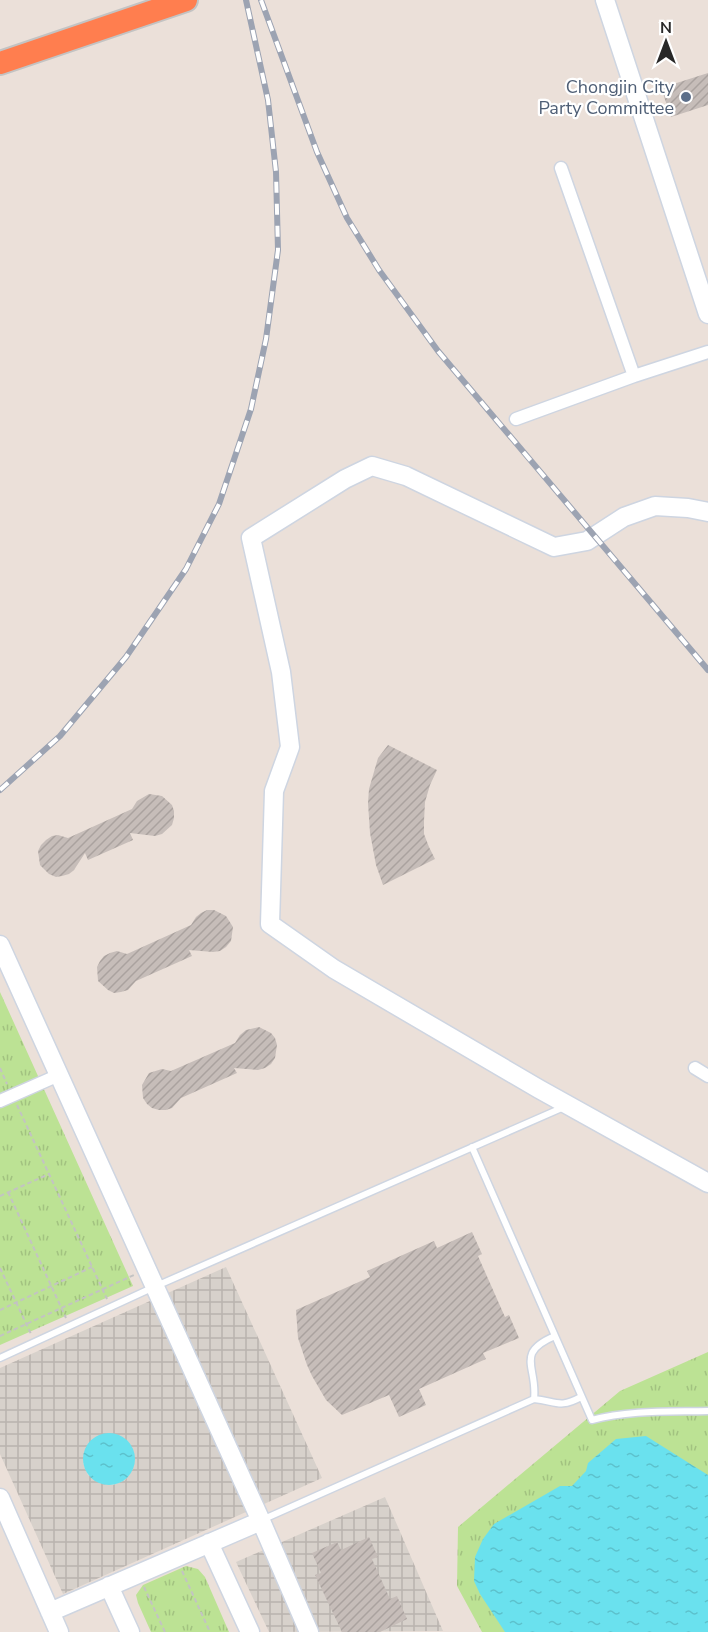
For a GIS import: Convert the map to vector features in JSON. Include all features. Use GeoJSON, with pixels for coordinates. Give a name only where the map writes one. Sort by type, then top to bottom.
{"type":"FeatureCollection","features":[{"type":"Feature","properties":{"kind":"highway"},"geometry":{"type":"LineString","coordinates":[[0,63],[186,0]]}},
{"type":"Feature","properties":{"kind":"street"},"geometry":{"type":"LineString","coordinates":[[605,0],[708,314]]}},
{"type":"Feature","properties":{"kind":"street"},"geometry":{"type":"LineString","coordinates":[[561,168],[634,376]]}},
{"type":"Feature","properties":{"kind":"street"},"geometry":{"type":"LineString","coordinates":[[516,419],[708,352]]}},
{"type":"Feature","properties":{"kind":"street"},"geometry":{"type":"LineString","coordinates":[[708,512],[655,506],[624,517],[587,541],[554,547],[406,476],[372,466],[345,479],[251,538],[281,672],[290,747],[274,791],[270,924],[334,969],[568,1105],[708,1183]]}},
{"type":"Feature","properties":{"kind":"street"},"geometry":{"type":"LineString","coordinates":[[0,945],[309,1632]]}},
{"type":"Feature","properties":{"kind":"street"},"geometry":{"type":"LineString","coordinates":[[695,1068],[708,1076]]}},
{"type":"Feature","properties":{"kind":"street"},"geometry":{"type":"LineString","coordinates":[[0,1101],[59,1075]]}},
{"type":"Feature","properties":{"kind":"street"},"geometry":{"type":"LineString","coordinates":[[0,1498],[59,1632]]}},
{"type":"Feature","properties":{"kind":"street"},"geometry":{"type":"LineString","coordinates":[[50,1612],[261,1521]]}},
{"type":"Feature","properties":{"kind":"street"},"geometry":{"type":"LineString","coordinates":[[209,1543],[250,1632]]}},
{"type":"Feature","properties":{"kind":"street"},"geometry":{"type":"LineString","coordinates":[[109,1586],[130,1632]]}},
{"type":"Feature","properties":{"kind":"lane"},"geometry":{"type":"LineString","coordinates":[[0,1358],[154,1287],[568,1105]]}},
{"type":"Feature","properties":{"kind":"lane"},"geometry":{"type":"LineString","coordinates":[[472,1147],[592,1420],[621,1414],[708,1411]]}},
{"type":"Feature","properties":{"kind":"lane"},"geometry":{"type":"LineString","coordinates":[[534,1399],[531,1355],[542,1341],[555,1336]]}},
{"type":"Feature","properties":{"kind":"lane"},"geometry":{"type":"LineString","coordinates":[[261,1521],[534,1399],[561,1404],[581,1397]]}},
{"type":"Feature","properties":{"kind":"path"},"geometry":{"type":"LineString","coordinates":[[0,1068],[110,1307]]}},
{"type":"Feature","properties":{"kind":"path"},"geometry":{"type":"LineString","coordinates":[[0,1196],[49,1174]]}},
{"type":"Feature","properties":{"kind":"path"},"geometry":{"type":"LineString","coordinates":[[8,1192],[69,1326]]}},
{"type":"Feature","properties":{"kind":"path"},"geometry":{"type":"LineString","coordinates":[[0,1268],[34,1342]]}},
{"type":"Feature","properties":{"kind":"path"},"geometry":{"type":"LineString","coordinates":[[0,1310],[92,1268]]}},
{"type":"Feature","properties":{"kind":"path"},"geometry":{"type":"LineString","coordinates":[[0,1336],[147,1270]]}},
{"type":"Feature","properties":{"kind":"path"},"geometry":{"type":"LineString","coordinates":[[176,1557],[210,1632]]}},
{"type":"Feature","properties":{"kind":"path"},"geometry":{"type":"LineString","coordinates":[[138,1573],[165,1632]]}},
{"type":"Feature","properties":{"kind":"green space"},"geometry":{"type":"Polygon","coordinates":[[[0,992],[133,1286],[0,1345],[0,992]]]}},
{"type":"Feature","properties":{"kind":"green space"},"geometry":{"type":"Polygon","coordinates":[[[708,1352],[708,1632],[482,1632],[457,1586],[458,1527],[620,1391],[708,1352]]]}},
{"type":"Feature","properties":{"kind":"green space"},"geometry":{"type":"Polygon","coordinates":[[[186,1566],[198,1569],[205,1577],[229,1632],[151,1632],[136,1595],[143,1585],[186,1566]]]}},
{"type":"Feature","properties":{"kind":"shaded area"},"geometry":{"type":"Polygon","coordinates":[[[226,1267],[322,1478],[63,1594],[0,1454],[0,1368],[226,1267]],[[83,1463],[88,1475],[113,1485],[125,1480],[133,1469],[83,1463]]]}},
{"type":"Feature","properties":{"kind":"shaded area"},"geometry":{"type":"Polygon","coordinates":[[[385,1497],[443,1631],[269,1632],[236,1562],[385,1497]]]}},
{"type":"Feature","properties":{"kind":"water"},"geometry":{"type":"Polygon","coordinates":[[[104,1433],[114,1433],[128,1440],[135,1459],[128,1478],[114,1485],[104,1485],[94,1481],[87,1474],[83,1464],[83,1454],[87,1444],[94,1437],[104,1433]]]}},
{"type":"Feature","properties":{"kind":"water"},"geometry":{"type":"Polygon","coordinates":[[[646,1436],[708,1475],[708,1632],[505,1632],[474,1581],[475,1557],[483,1539],[494,1524],[560,1486],[572,1486],[586,1471],[588,1463],[616,1439],[646,1436]]]}},
{"type":"Feature","properties":{"kind":"building","name":"Chongjin City Party Committee"},"geometry":{"type":"Polygon","coordinates":[[[708,73],[708,105],[671,117],[661,88],[708,73]]]}},
{"type":"Feature","properties":{"kind":"building"},"geometry":{"type":"Polygon","coordinates":[[[388,745],[437,770],[425,802],[424,821],[424,834],[435,859],[383,885],[376,865],[370,833],[368,803],[369,789],[378,758],[388,745]]]}},
{"type":"Feature","properties":{"kind":"building"},"geometry":{"type":"Polygon","coordinates":[[[149,794],[162,796],[172,805],[174,811],[172,825],[162,834],[155,836],[130,833],[133,840],[88,860],[85,853],[74,870],[62,876],[56,877],[49,874],[40,865],[38,851],[41,845],[52,836],[68,838],[132,809],[137,801],[149,794]]]}},
{"type":"Feature","properties":{"kind":"building"},"geometry":{"type":"Polygon","coordinates":[[[207,910],[214,910],[226,916],[233,927],[231,941],[220,951],[189,950],[192,956],[136,981],[128,990],[121,992],[114,993],[98,981],[97,967],[104,956],[117,951],[127,954],[191,925],[196,917],[207,910]]]}},
{"type":"Feature","properties":{"kind":"building"},"geometry":{"type":"Polygon","coordinates":[[[259,1027],[271,1033],[277,1045],[275,1058],[265,1068],[258,1070],[234,1068],[237,1073],[181,1098],[172,1108],[166,1110],[152,1108],[143,1098],[142,1085],[149,1073],[162,1069],[171,1071],[235,1043],[246,1030],[259,1027]]]}},
{"type":"Feature","properties":{"kind":"building"},"geometry":{"type":"Polygon","coordinates":[[[472,1232],[482,1254],[478,1256],[505,1317],[509,1315],[519,1338],[483,1353],[486,1359],[419,1389],[426,1405],[399,1417],[389,1395],[342,1415],[326,1400],[307,1365],[298,1338],[296,1310],[370,1277],[367,1271],[434,1241],[437,1248],[472,1232]]]}},
{"type":"Feature","properties":{"kind":"building"},"geometry":{"type":"Polygon","coordinates":[[[369,1537],[378,1557],[372,1559],[390,1599],[397,1596],[407,1619],[380,1632],[342,1632],[315,1575],[321,1573],[312,1553],[337,1542],[341,1550],[369,1537]]]}},
{"type":"Feature","properties":{"kind":"railway"},"geometry":{"type":"LineString","coordinates":[[0,790],[60,736],[126,657],[186,569],[219,504],[251,409],[266,339],[278,250],[276,172],[268,100],[246,0]]}},
{"type":"Feature","properties":{"kind":"railway"},"geometry":{"type":"LineString","coordinates":[[261,0],[317,152],[347,218],[379,270],[438,351],[708,670]]}},
{"type":"Feature","properties":{"kind":"place","name":"Chongjin City Party Committee"},"geometry":{"type":"Point","coordinates":[686,97]}}]}
